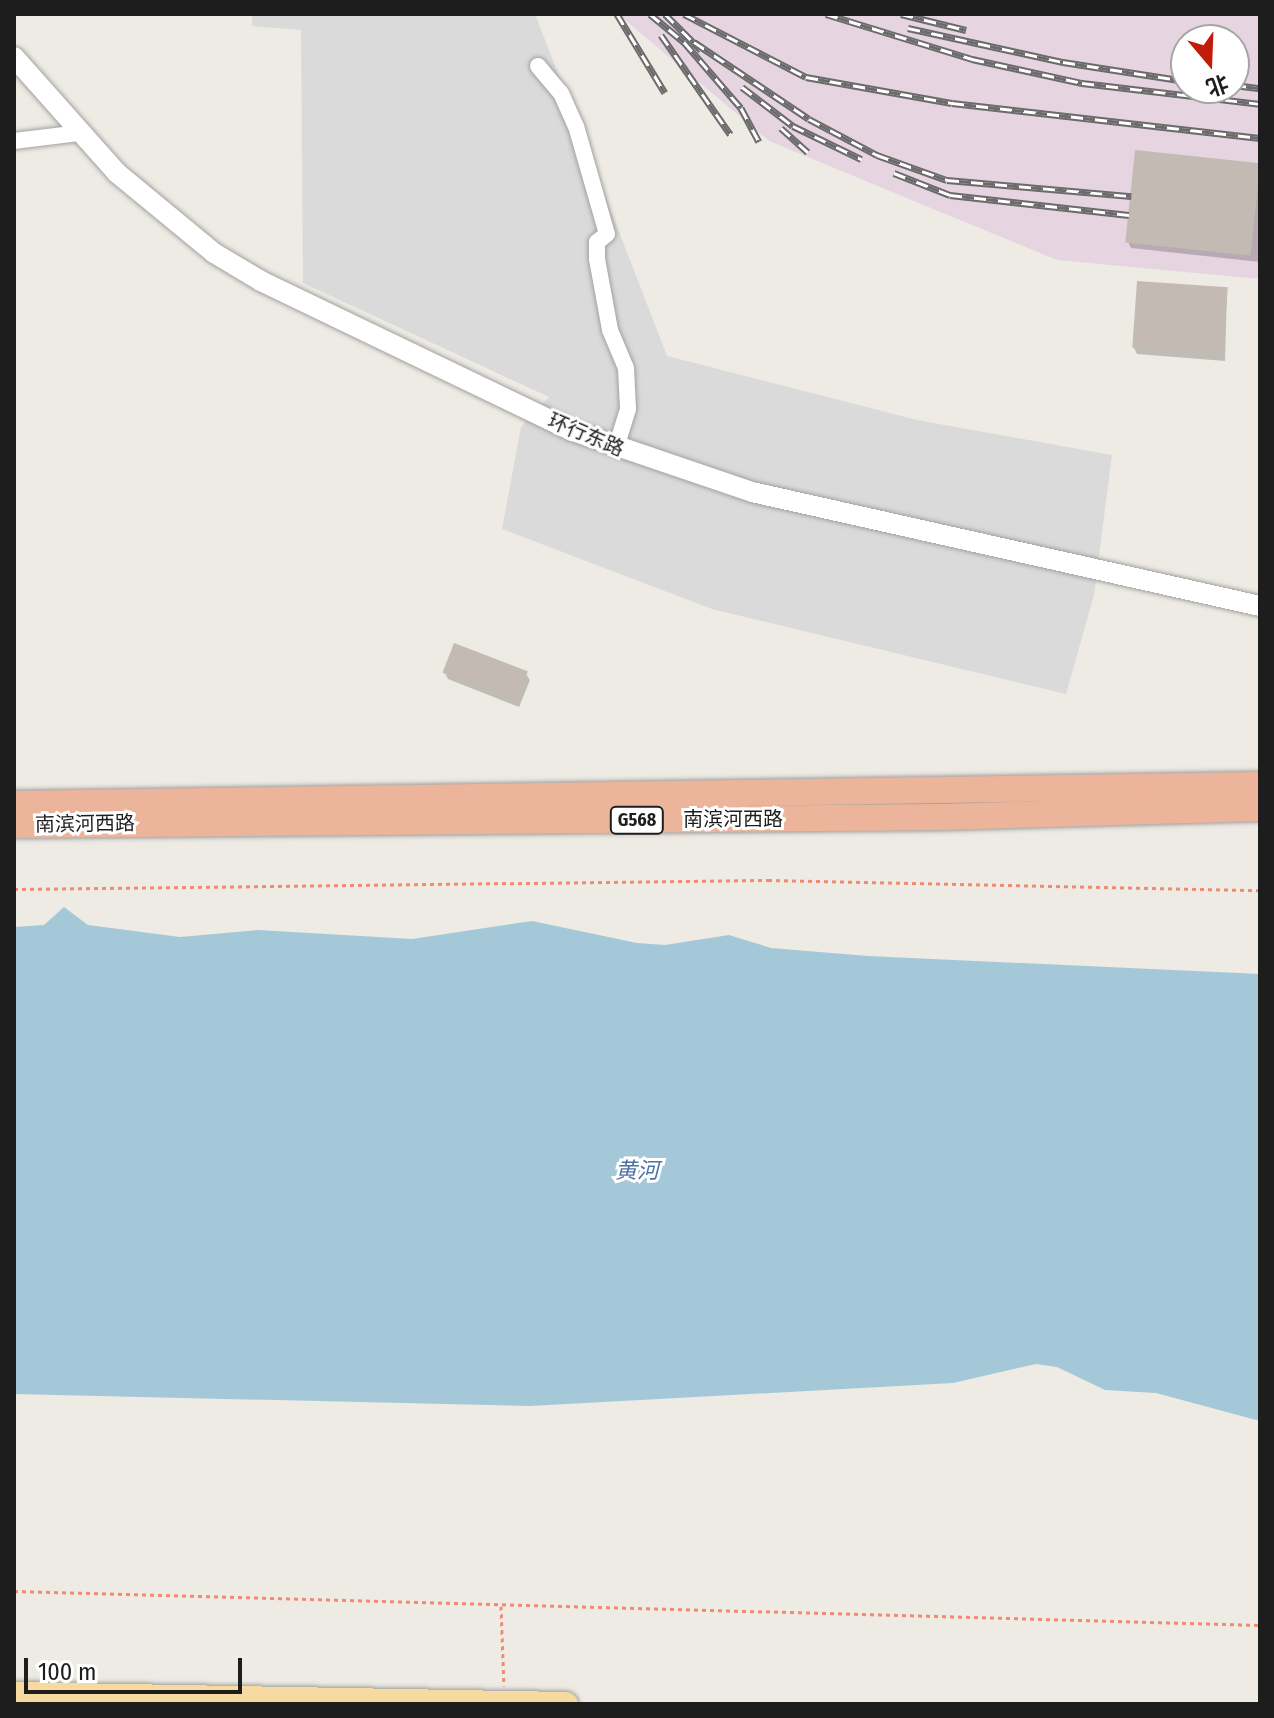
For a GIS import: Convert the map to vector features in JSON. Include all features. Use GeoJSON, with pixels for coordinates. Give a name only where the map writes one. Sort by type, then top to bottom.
{"type":"FeatureCollection","features":[{"type":"Feature","properties":{"kind":"highway","name":"南滨河西路"},"geometry":{"type":"LineString","coordinates":[[14,804],[1260,785]]}},
{"type":"Feature","properties":{"kind":"highway","name":"南滨河西路"},"geometry":{"type":"LineString","coordinates":[[14,825],[942,817],[1260,808]]}},
{"type":"Feature","properties":{"kind":"main road"},"geometry":{"type":"LineString","coordinates":[[14,1694],[566,1704]]}},
{"type":"Feature","properties":{"kind":"street","name":"环行东路"},"geometry":{"type":"LineString","coordinates":[[14,57],[79,133],[175,225],[261,281],[616,448],[752,492],[1260,606]]}},
{"type":"Feature","properties":{"kind":"street"},"geometry":{"type":"LineString","coordinates":[[538,66],[561,93],[576,126],[607,234],[597,242],[597,259],[610,330],[626,368],[628,409],[616,448]]}},
{"type":"Feature","properties":{"kind":"street"},"geometry":{"type":"LineString","coordinates":[[14,141],[79,133]]}},
{"type":"Feature","properties":{"kind":"path"},"geometry":{"type":"LineString","coordinates":[[14,889],[768,880],[1260,890]]}},
{"type":"Feature","properties":{"kind":"path"},"geometry":{"type":"LineString","coordinates":[[14,1591],[1260,1625]]}},
{"type":"Feature","properties":{"kind":"path"},"geometry":{"type":"LineString","coordinates":[[501,1606],[505,1703]]}},
{"type":"Feature","properties":{"kind":"shaded area"},"geometry":{"type":"Polygon","coordinates":[[[252,14],[535,14],[667,356],[917,420],[1112,455],[1094,595],[1066,694],[712,609],[502,529],[521,427],[549,397],[303,283],[301,30],[252,26],[252,14]]]}},
{"type":"Feature","properties":{"kind":"shaded area"},"geometry":{"type":"Polygon","coordinates":[[[618,14],[1260,14],[1260,279],[1057,260],[769,141],[618,14]]]}},
{"type":"Feature","properties":{"kind":"water","name":"黄河"},"geometry":{"type":"Polygon","coordinates":[[[64,907],[88,925],[180,937],[258,930],[412,939],[532,921],[637,943],[665,945],[729,935],[771,948],[868,956],[1260,974],[1260,1421],[1156,1393],[1105,1390],[1057,1367],[1036,1364],[953,1383],[530,1406],[14,1394],[14,927],[44,925],[64,907]]]}},
{"type":"Feature","properties":{"kind":"building"},"geometry":{"type":"Polygon","coordinates":[[[1135,150],[1260,163],[1251,256],[1125,242],[1135,150]]]}},
{"type":"Feature","properties":{"kind":"building"},"geometry":{"type":"Polygon","coordinates":[[[1137,281],[1228,287],[1223,354],[1132,348],[1137,281]]]}},
{"type":"Feature","properties":{"kind":"building"},"geometry":{"type":"Polygon","coordinates":[[[454,643],[528,671],[516,701],[443,673],[454,643]]]}},
{"type":"Feature","properties":{"kind":"railway"},"geometry":{"type":"LineString","coordinates":[[617,14],[665,93]]}},
{"type":"Feature","properties":{"kind":"railway"},"geometry":{"type":"LineString","coordinates":[[650,14],[684,42],[741,108],[759,142]]}},
{"type":"Feature","properties":{"kind":"railway"},"geometry":{"type":"LineString","coordinates":[[665,14],[701,50]]}},
{"type":"Feature","properties":{"kind":"railway"},"geometry":{"type":"LineString","coordinates":[[684,14],[806,77],[952,103],[1260,138]]}},
{"type":"Feature","properties":{"kind":"railway"},"geometry":{"type":"LineString","coordinates":[[826,14],[972,59],[1082,83],[1260,104]]}},
{"type":"Feature","properties":{"kind":"railway"},"geometry":{"type":"LineString","coordinates":[[901,14],[966,30]]}},
{"type":"Feature","properties":{"kind":"railway"},"geometry":{"type":"LineString","coordinates":[[908,28],[1063,62],[1170,79]]}},
{"type":"Feature","properties":{"kind":"railway"},"geometry":{"type":"LineString","coordinates":[[661,35],[730,134]]}},
{"type":"Feature","properties":{"kind":"railway"},"geometry":{"type":"LineString","coordinates":[[694,42],[809,119],[877,155],[947,180],[1131,196]]}},
{"type":"Feature","properties":{"kind":"railway"},"geometry":{"type":"LineString","coordinates":[[742,87],[793,126],[861,159]]}},
{"type":"Feature","properties":{"kind":"railway"},"geometry":{"type":"LineString","coordinates":[[1250,87],[1260,88]]}},
{"type":"Feature","properties":{"kind":"railway"},"geometry":{"type":"LineString","coordinates":[[781,128],[808,152]]}},
{"type":"Feature","properties":{"kind":"railway"},"geometry":{"type":"LineString","coordinates":[[894,173],[950,195],[1129,215]]}}]}
